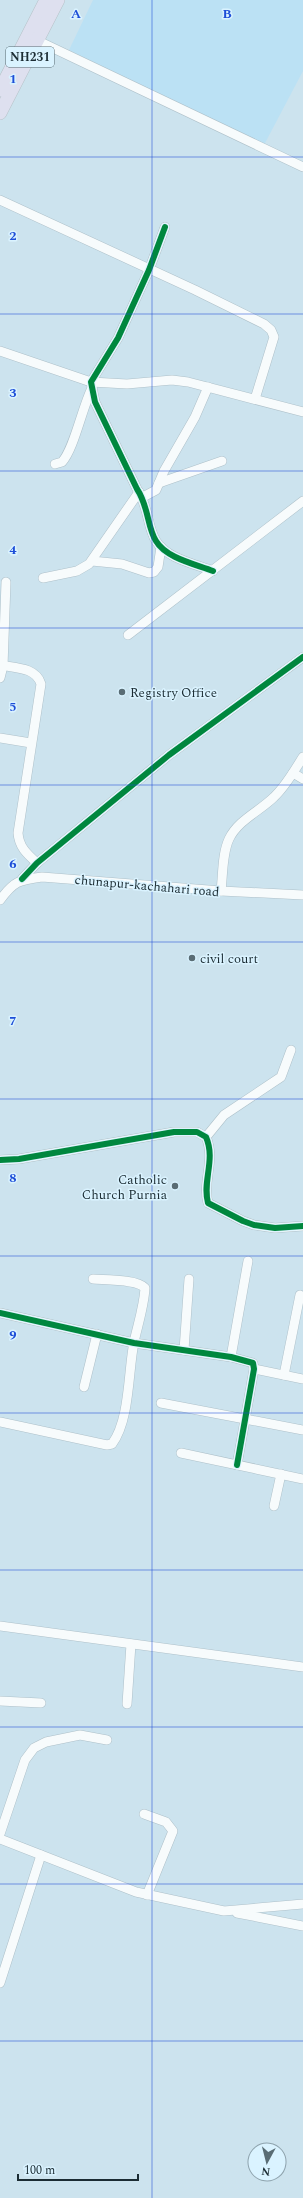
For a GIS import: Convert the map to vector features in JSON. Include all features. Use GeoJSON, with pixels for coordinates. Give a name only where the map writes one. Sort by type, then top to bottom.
{"type":"FeatureCollection","features":[{"type":"Feature","properties":{"kind":"highway","name":"NH231"},"geometry":{"type":"LineString","coordinates":[[0,113],[33,38],[46,0]]}},
{"type":"Feature","properties":{"kind":"highway","name":"NH231"},"geometry":{"type":"LineString","coordinates":[[0,90],[58,0]]}},
{"type":"Feature","properties":{"kind":"street"},"geometry":{"type":"LineString","coordinates":[[33,38],[303,168]]}},
{"type":"Feature","properties":{"kind":"street"},"geometry":{"type":"LineString","coordinates":[[0,200],[264,324],[271,330],[274,337],[271,352],[255,399]]}},
{"type":"Feature","properties":{"kind":"street"},"geometry":{"type":"LineString","coordinates":[[55,464],[62,462],[68,453],[91,385],[118,338],[149,270],[165,227]]}},
{"type":"Feature","properties":{"kind":"street"},"geometry":{"type":"LineString","coordinates":[[0,351],[91,385],[127,384],[172,380],[208,387],[303,412]]}},
{"type":"Feature","properties":{"kind":"street"},"geometry":{"type":"LineString","coordinates":[[91,385],[95,402],[141,494],[155,540],[161,548],[168,553],[213,571]]}},
{"type":"Feature","properties":{"kind":"street"},"geometry":{"type":"LineString","coordinates":[[43,578],[77,571],[84,568],[92,561],[141,494],[153,493],[196,414],[208,387]]}},
{"type":"Feature","properties":{"kind":"street"},"geometry":{"type":"LineString","coordinates":[[159,482],[222,461]]}},
{"type":"Feature","properties":{"kind":"street"},"geometry":{"type":"LineString","coordinates":[[128,635],[303,501]]}},
{"type":"Feature","properties":{"kind":"street"},"geometry":{"type":"LineString","coordinates":[[92,561],[122,564],[149,573],[154,572],[158,567],[161,548]]}},
{"type":"Feature","properties":{"kind":"street"},"geometry":{"type":"LineString","coordinates":[[0,678],[6,582]]}},
{"type":"Feature","properties":{"kind":"street"},"geometry":{"type":"LineString","coordinates":[[22,879],[37,863],[174,751],[303,657]]}},
{"type":"Feature","properties":{"kind":"street"},"geometry":{"type":"LineString","coordinates":[[2,665],[31,671],[38,677],[41,684],[18,833],[19,842],[23,850],[37,863]]}},
{"type":"Feature","properties":{"kind":"street"},"geometry":{"type":"LineString","coordinates":[[0,738],[31,743]]}},
{"type":"Feature","properties":{"kind":"street"},"geometry":{"type":"LineString","coordinates":[[221,891],[226,850],[229,839],[241,823],[274,797],[293,773],[303,757]]}},
{"type":"Feature","properties":{"kind":"street"},"geometry":{"type":"LineString","coordinates":[[293,773],[303,779]]}},
{"type":"Feature","properties":{"kind":"street","name":"chunapur-kachahari road"},"geometry":{"type":"LineString","coordinates":[[0,900],[11,885],[22,879],[42,876],[221,891],[303,895]]}},
{"type":"Feature","properties":{"kind":"street"},"geometry":{"type":"LineString","coordinates":[[206,1136],[224,1115],[281,1077],[291,1050]]}},
{"type":"Feature","properties":{"kind":"street"},"geometry":{"type":"LineString","coordinates":[[0,1160],[19,1159],[174,1132],[197,1132],[206,1136],[210,1147],[211,1159],[207,1191],[208,1203],[254,1225],[275,1228],[303,1226]]}},
{"type":"Feature","properties":{"kind":"street"},"geometry":{"type":"LineString","coordinates":[[231,1357],[248,1261]]}},
{"type":"Feature","properties":{"kind":"street"},"geometry":{"type":"LineString","coordinates":[[184,1350],[189,1278]]}},
{"type":"Feature","properties":{"kind":"street"},"geometry":{"type":"LineString","coordinates":[[0,1422],[98,1444],[112,1444],[116,1438],[123,1415],[134,1343],[146,1288],[142,1284],[134,1282],[93,1279]]}},
{"type":"Feature","properties":{"kind":"street"},"geometry":{"type":"LineString","coordinates":[[284,1375],[300,1295]]}},
{"type":"Feature","properties":{"kind":"street"},"geometry":{"type":"LineString","coordinates":[[0,1313],[134,1343],[231,1357],[253,1363],[254,1370],[237,1465]]}},
{"type":"Feature","properties":{"kind":"street"},"geometry":{"type":"LineString","coordinates":[[84,1387],[97,1334]]}},
{"type":"Feature","properties":{"kind":"street"},"geometry":{"type":"LineString","coordinates":[[254,1370],[303,1379]]}},
{"type":"Feature","properties":{"kind":"street"},"geometry":{"type":"LineString","coordinates":[[162,1403],[303,1430]]}},
{"type":"Feature","properties":{"kind":"street"},"geometry":{"type":"LineString","coordinates":[[181,1453],[303,1479]]}},
{"type":"Feature","properties":{"kind":"street"},"geometry":{"type":"LineString","coordinates":[[274,1506],[281,1474]]}},
{"type":"Feature","properties":{"kind":"street"},"geometry":{"type":"LineString","coordinates":[[0,1626],[303,1668]]}},
{"type":"Feature","properties":{"kind":"street"},"geometry":{"type":"LineString","coordinates":[[128,1704],[132,1644]]}},
{"type":"Feature","properties":{"kind":"street"},"geometry":{"type":"LineString","coordinates":[[0,1701],[41,1703]]}},
{"type":"Feature","properties":{"kind":"street"},"geometry":{"type":"LineString","coordinates":[[0,1834],[25,1760],[34,1748],[46,1742],[80,1735],[107,1740]]}},
{"type":"Feature","properties":{"kind":"street"},"geometry":{"type":"LineString","coordinates":[[144,1814],[166,1822],[173,1831],[147,1895]]}},
{"type":"Feature","properties":{"kind":"street"},"geometry":{"type":"LineString","coordinates":[[0,1839],[136,1892],[303,1926]]}},
{"type":"Feature","properties":{"kind":"street"},"geometry":{"type":"LineString","coordinates":[[0,1983],[41,1855]]}},
{"type":"Feature","properties":{"kind":"street"},"geometry":{"type":"LineString","coordinates":[[224,1910],[303,1904]]}},
{"type":"Feature","properties":{"kind":"shaded area"},"geometry":{"type":"Polygon","coordinates":[[[93,0],[303,0],[303,71],[264,145],[69,50],[93,0]]]}},
{"type":"Feature","properties":{"kind":"cycle path"},"geometry":{"type":"LineString","coordinates":[[165,227],[149,270],[118,338],[91,382],[95,402],[141,496],[151,530],[156,541],[161,547],[174,556],[213,571]]}},
{"type":"Feature","properties":{"kind":"cycle path"},"geometry":{"type":"LineString","coordinates":[[22,879],[37,863],[169,755],[303,657]]}},
{"type":"Feature","properties":{"kind":"cycle path"},"geometry":{"type":"LineString","coordinates":[[0,1160],[19,1159],[174,1132],[197,1132],[206,1137],[209,1146],[210,1154],[207,1187],[208,1203],[254,1225],[275,1228],[303,1226]]}},
{"type":"Feature","properties":{"kind":"cycle path"},"geometry":{"type":"LineString","coordinates":[[0,1313],[134,1343],[231,1357],[253,1363],[254,1369],[237,1465]]}},
{"type":"Feature","properties":{"kind":"place","name":"Registry Office"},"geometry":{"type":"Point","coordinates":[122,692]}},
{"type":"Feature","properties":{"kind":"place","name":"civil court"},"geometry":{"type":"Point","coordinates":[192,958]}},
{"type":"Feature","properties":{"kind":"place","name":"Catholic Church Purnia"},"geometry":{"type":"Point","coordinates":[175,1186]}}]}
